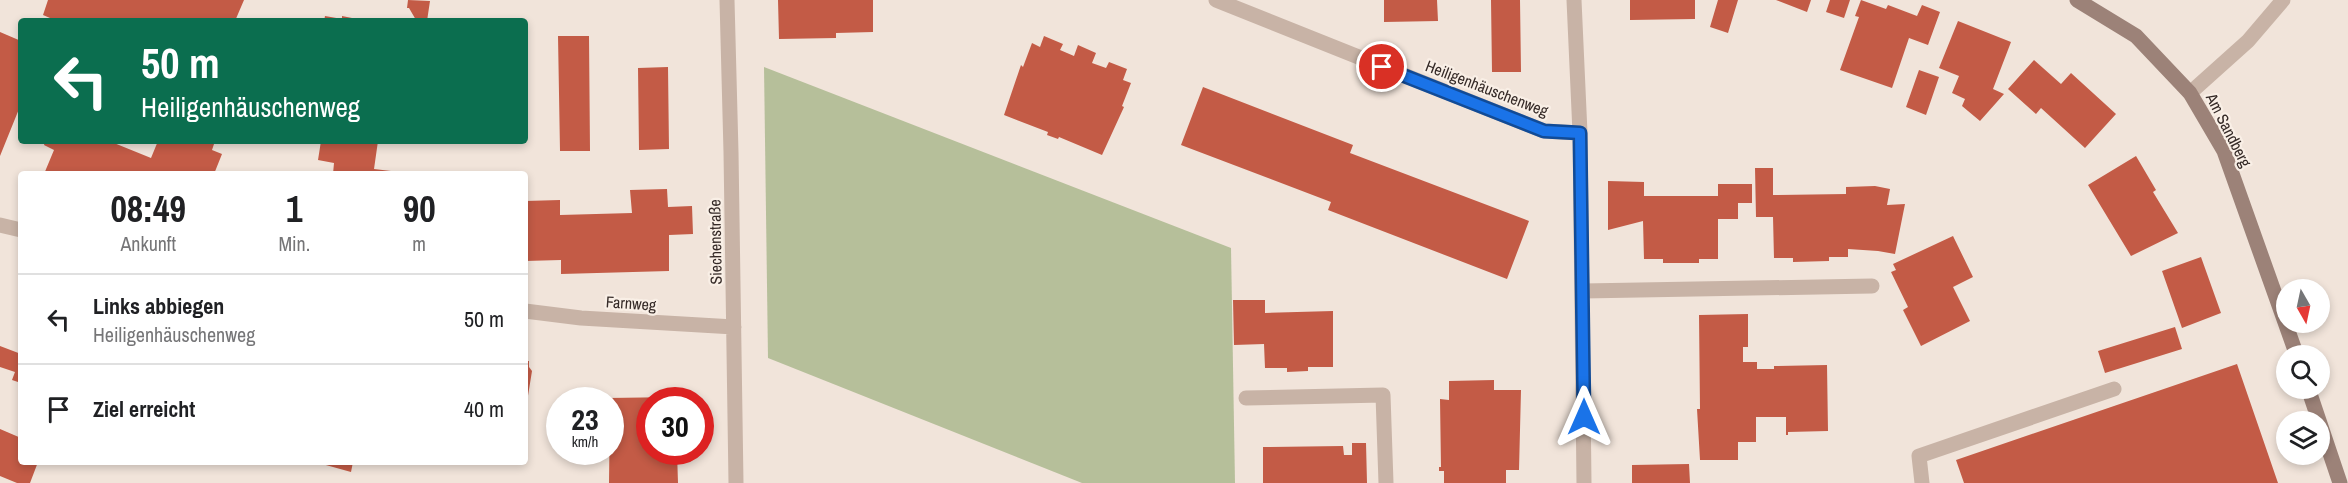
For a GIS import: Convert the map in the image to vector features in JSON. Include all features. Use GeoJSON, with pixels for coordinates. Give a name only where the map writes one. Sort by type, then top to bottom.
{"type":"FeatureCollection","features":[{"type":"Feature","properties":{"kind":"main road","name":"Am Sandberg"},"geometry":{"type":"LineString","coordinates":[[2077,0],[2136,36],[2190,93],[2224,151],[2293,345]]}},
{"type":"Feature","properties":{"kind":"main road"},"geometry":{"type":"LineString","coordinates":[[2312,399],[2340,483]]}},
{"type":"Feature","properties":{"kind":"street","name":"Siechenstraße"},"geometry":{"type":"LineString","coordinates":[[727,0],[736,483]]}},
{"type":"Feature","properties":{"kind":"street","name":"Heiligenhäuschenweg"},"geometry":{"type":"LineString","coordinates":[[1216,0],[1544,131],[1580,133]]}},
{"type":"Feature","properties":{"kind":"street"},"geometry":{"type":"LineString","coordinates":[[1574,0],[1580,133],[1584,483]]}},
{"type":"Feature","properties":{"kind":"street"},"geometry":{"type":"LineString","coordinates":[[2190,93],[2248,41],[2283,0]]}},
{"type":"Feature","properties":{"kind":"street"},"geometry":{"type":"LineString","coordinates":[[0,225],[18,229]]}},
{"type":"Feature","properties":{"kind":"street"},"geometry":{"type":"LineString","coordinates":[[1583,291],[1872,286]]}},
{"type":"Feature","properties":{"kind":"street","name":"Farnweg"},"geometry":{"type":"LineString","coordinates":[[528,311],[581,318],[734,327]]}},
{"type":"Feature","properties":{"kind":"street"},"geometry":{"type":"LineString","coordinates":[[1922,483],[1919,456],[2114,389]]}},
{"type":"Feature","properties":{"kind":"street"},"geometry":{"type":"LineString","coordinates":[[1246,398],[1383,395],[1386,483]]}},
{"type":"Feature","properties":{"kind":"green space"},"geometry":{"type":"Polygon","coordinates":[[[764,67],[1231,248],[1235,483],[1082,483],[768,358],[764,67]]]}},
{"type":"Feature","properties":{"kind":"building"},"geometry":{"type":"Polygon","coordinates":[[[48,0],[244,0],[236,18],[50,18],[43,15],[48,0]]]}},
{"type":"Feature","properties":{"kind":"building"},"geometry":{"type":"Polygon","coordinates":[[[408,0],[430,1],[427,18],[415,18],[407,8],[408,0]]]}},
{"type":"Feature","properties":{"kind":"building"},"geometry":{"type":"Polygon","coordinates":[[[778,0],[873,0],[873,32],[836,33],[836,38],[779,39],[778,0]]]}},
{"type":"Feature","properties":{"kind":"building"},"geometry":{"type":"Polygon","coordinates":[[[1384,0],[1437,0],[1438,21],[1384,22],[1384,0]]]}},
{"type":"Feature","properties":{"kind":"building"},"geometry":{"type":"Polygon","coordinates":[[[1491,0],[1520,0],[1521,72],[1492,72],[1491,0]]]}},
{"type":"Feature","properties":{"kind":"building"},"geometry":{"type":"Polygon","coordinates":[[[1630,0],[1695,0],[1695,19],[1630,20],[1630,0]]]}},
{"type":"Feature","properties":{"kind":"building"},"geometry":{"type":"Polygon","coordinates":[[[1718,0],[1738,0],[1728,33],[1710,27],[1718,0]]]}},
{"type":"Feature","properties":{"kind":"building"},"geometry":{"type":"Polygon","coordinates":[[[1776,0],[1811,0],[1807,12],[1776,0]]]}},
{"type":"Feature","properties":{"kind":"building"},"geometry":{"type":"Polygon","coordinates":[[[1830,0],[1850,0],[1844,18],[1826,12],[1830,0]]]}},
{"type":"Feature","properties":{"kind":"building"},"geometry":{"type":"Polygon","coordinates":[[[1861,0],[1886,9],[1888,5],[1917,16],[1922,5],[1940,12],[1928,45],[1909,38],[1892,88],[1840,70],[1859,17],[1855,16],[1861,0]]]}},
{"type":"Feature","properties":{"kind":"building"},"geometry":{"type":"Polygon","coordinates":[[[1958,21],[2011,42],[1993,89],[2004,94],[1980,121],[1962,106],[1965,99],[1952,93],[1959,76],[1939,68],[1958,21]]]}},
{"type":"Feature","properties":{"kind":"building"},"geometry":{"type":"Polygon","coordinates":[[[0,32],[18,40],[18,111],[0,156],[0,32]]]}},
{"type":"Feature","properties":{"kind":"building"},"geometry":{"type":"Polygon","coordinates":[[[558,36],[589,36],[590,151],[560,151],[558,36]]]}},
{"type":"Feature","properties":{"kind":"building"},"geometry":{"type":"Polygon","coordinates":[[[1044,36],[1063,44],[1060,50],[1074,56],[1078,45],[1096,53],[1092,63],[1106,68],[1109,62],[1127,69],[1123,80],[1131,83],[1122,106],[1124,107],[1102,155],[1059,137],[1058,139],[1047,135],[1048,132],[1004,115],[1021,65],[1023,67],[1032,43],[1040,47],[1044,36]]]}},
{"type":"Feature","properties":{"kind":"building"},"geometry":{"type":"Polygon","coordinates":[[[2034,60],[2061,84],[2071,73],[2116,114],[2085,148],[2041,108],[2036,114],[2008,89],[2034,60]]]}},
{"type":"Feature","properties":{"kind":"building"},"geometry":{"type":"Polygon","coordinates":[[[668,67],[669,149],[639,150],[638,68],[668,67]]]}},
{"type":"Feature","properties":{"kind":"building"},"geometry":{"type":"Polygon","coordinates":[[[1919,70],[1939,77],[1926,115],[1906,107],[1919,70]]]}},
{"type":"Feature","properties":{"kind":"building"},"geometry":{"type":"Polygon","coordinates":[[[1203,87],[1353,145],[1350,153],[1529,221],[1507,279],[1328,210],[1331,202],[1181,145],[1203,87]]]}},
{"type":"Feature","properties":{"kind":"building"},"geometry":{"type":"Polygon","coordinates":[[[116,144],[151,158],[157,144],[214,144],[212,150],[222,154],[215,171],[45,171],[54,150],[44,145],[116,144]]]}},
{"type":"Feature","properties":{"kind":"building"},"geometry":{"type":"Polygon","coordinates":[[[321,144],[378,144],[374,169],[391,171],[333,171],[334,163],[318,160],[321,144]]]}},
{"type":"Feature","properties":{"kind":"building"},"geometry":{"type":"Polygon","coordinates":[[[2136,156],[2156,190],[2153,192],[2178,233],[2131,256],[2088,185],[2136,156]]]}},
{"type":"Feature","properties":{"kind":"building"},"geometry":{"type":"Polygon","coordinates":[[[1755,168],[1773,168],[1773,195],[1846,194],[1846,187],[1875,186],[1890,189],[1887,205],[1905,204],[1895,254],[1848,249],[1848,257],[1829,257],[1829,261],[1793,262],[1793,258],[1774,258],[1773,217],[1756,217],[1755,168]]]}},
{"type":"Feature","properties":{"kind":"building"},"geometry":{"type":"Polygon","coordinates":[[[1608,181],[1644,182],[1644,196],[1718,196],[1718,184],[1752,184],[1752,203],[1738,203],[1738,219],[1718,219],[1718,259],[1699,259],[1699,263],[1663,263],[1663,259],[1644,259],[1643,221],[1608,230],[1608,181]]]}},
{"type":"Feature","properties":{"kind":"building"},"geometry":{"type":"Polygon","coordinates":[[[667,189],[668,207],[692,206],[693,234],[669,235],[669,271],[561,274],[561,260],[528,261],[528,201],[560,200],[560,215],[632,213],[630,190],[667,189]]]}},
{"type":"Feature","properties":{"kind":"building"},"geometry":{"type":"Polygon","coordinates":[[[1953,236],[1973,277],[1953,287],[1970,321],[1921,346],[1903,310],[1908,307],[1891,272],[1896,270],[1893,264],[1953,236]]]}},
{"type":"Feature","properties":{"kind":"building"},"geometry":{"type":"Polygon","coordinates":[[[2201,257],[2221,313],[2182,328],[2162,271],[2201,257]]]}},
{"type":"Feature","properties":{"kind":"building"},"geometry":{"type":"Polygon","coordinates":[[[1233,300],[1265,300],[1265,313],[1333,311],[1333,367],[1308,367],[1308,371],[1287,372],[1287,368],[1265,368],[1264,344],[1234,345],[1233,300]]]}},
{"type":"Feature","properties":{"kind":"building"},"geometry":{"type":"Polygon","coordinates":[[[1748,314],[1748,347],[1743,347],[1743,362],[1757,362],[1757,369],[1774,369],[1774,366],[1827,365],[1828,431],[1788,432],[1786,435],[1786,417],[1756,417],[1756,442],[1738,442],[1738,460],[1700,460],[1697,409],[1700,409],[1699,315],[1748,314]]]}},
{"type":"Feature","properties":{"kind":"building"},"geometry":{"type":"Polygon","coordinates":[[[2175,327],[2182,349],[2105,373],[2098,351],[2175,327]]]}},
{"type":"Feature","properties":{"kind":"building"},"geometry":{"type":"Polygon","coordinates":[[[0,346],[18,353],[18,382],[12,380],[15,372],[0,367],[0,346]]]}},
{"type":"Feature","properties":{"kind":"building"},"geometry":{"type":"Polygon","coordinates":[[[528,361],[532,371],[528,396],[528,361]]]}},
{"type":"Feature","properties":{"kind":"building"},"geometry":{"type":"Polygon","coordinates":[[[2237,364],[2278,483],[1964,483],[1956,460],[2237,364]]]}},
{"type":"Feature","properties":{"kind":"building"},"geometry":{"type":"Polygon","coordinates":[[[1494,380],[1494,390],[1521,390],[1519,470],[1506,470],[1506,483],[1444,483],[1444,471],[1439,471],[1441,467],[1440,399],[1449,400],[1449,381],[1494,380]]]}},
{"type":"Feature","properties":{"kind":"building"},"geometry":{"type":"Polygon","coordinates":[[[624,398],[636,398],[636,465],[677,465],[678,483],[609,483],[609,465],[624,465],[624,398]]]}},
{"type":"Feature","properties":{"kind":"building"},"geometry":{"type":"Polygon","coordinates":[[[0,429],[18,437],[18,465],[37,465],[30,483],[17,483],[0,476],[0,429]]]}},
{"type":"Feature","properties":{"kind":"building"},"geometry":{"type":"Polygon","coordinates":[[[1352,443],[1366,443],[1367,483],[1263,483],[1263,447],[1343,446],[1344,455],[1352,455],[1352,443]]]}},
{"type":"Feature","properties":{"kind":"building"},"geometry":{"type":"Polygon","coordinates":[[[1689,464],[1690,483],[1632,483],[1632,465],[1689,464]]]}},
{"type":"Feature","properties":{"kind":"building"},"geometry":{"type":"Polygon","coordinates":[[[326,465],[352,465],[351,472],[326,465]]]}},
{"type":"Feature","properties":{"kind":"route"},"geometry":{"type":"LineString","coordinates":[[1382,67],[1544,131],[1580,133],[1584,417]]}}]}
